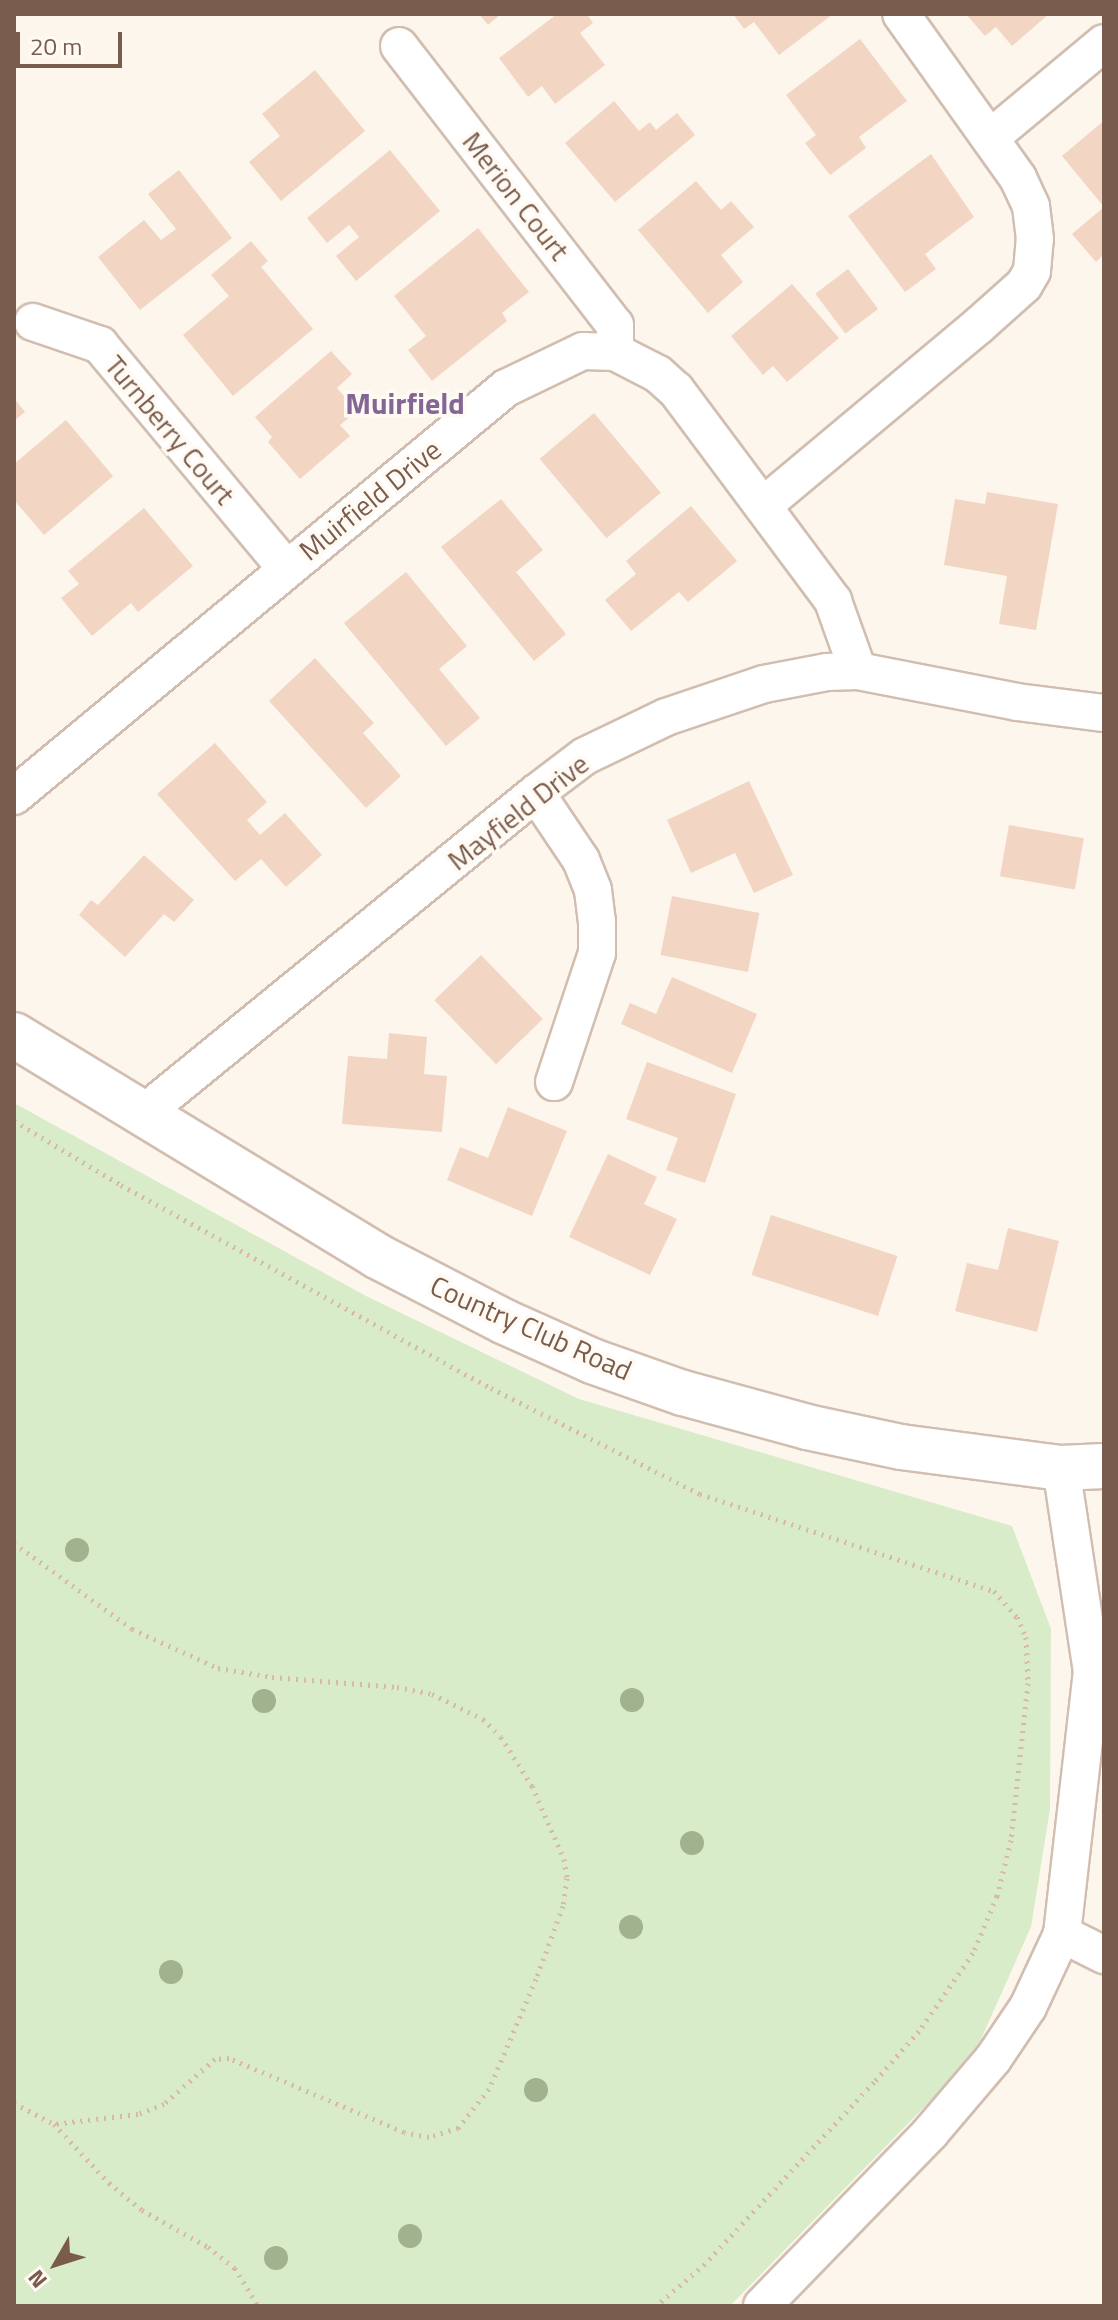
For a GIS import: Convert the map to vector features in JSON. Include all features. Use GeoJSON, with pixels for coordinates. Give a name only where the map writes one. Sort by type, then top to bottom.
{"type":"FeatureCollection","features":[{"type":"Feature","properties":{"kind":"main road","name":"Country Club Road"},"geometry":{"type":"LineString","coordinates":[[14,1035],[377,1256],[505,1322],[592,1361],[683,1393],[807,1427],[901,1447],[1061,1468],[1104,1466]]}},
{"type":"Feature","properties":{"kind":"street"},"geometry":{"type":"LineString","coordinates":[[764,505],[977,327],[1024,285],[1032,271],[1035,239],[1031,206],[1018,178],[901,14]]}},
{"type":"Feature","properties":{"kind":"street"},"geometry":{"type":"LineString","coordinates":[[990,138],[1104,43]]}},
{"type":"Feature","properties":{"kind":"street","name":"Merion Court"},"geometry":{"type":"LineString","coordinates":[[399,46],[615,325],[615,352]]}},
{"type":"Feature","properties":{"kind":"street","name":"Turnberry Court"},"geometry":{"type":"LineString","coordinates":[[33,322],[100,345],[286,568]]}},
{"type":"Feature","properties":{"kind":"street","name":"Muirfield Drive"},"geometry":{"type":"LineString","coordinates":[[14,796],[506,388],[583,351],[615,352]]}},
{"type":"Feature","properties":{"kind":"street"},"geometry":{"type":"LineString","coordinates":[[615,352],[658,374],[676,390],[764,505],[833,601],[858,671]]}},
{"type":"Feature","properties":{"kind":"street","name":"Mayfield Drive"},"geometry":{"type":"LineString","coordinates":[[144,1113],[536,793],[585,756],[666,717],[764,684],[827,672],[858,671],[1017,702],[1104,713]]}},
{"type":"Feature","properties":{"kind":"street"},"geometry":{"type":"LineString","coordinates":[[536,793],[581,860],[593,890],[597,921],[597,953],[554,1082]]}},
{"type":"Feature","properties":{"kind":"street"},"geometry":{"type":"LineString","coordinates":[[762,2306],[930,2133],[993,2059],[1028,2007],[1062,1934],[1092,1672],[1061,1468]]}},
{"type":"Feature","properties":{"kind":"street"},"geometry":{"type":"LineString","coordinates":[[1062,1934],[1104,1955]]}},
{"type":"Feature","properties":{"kind":"path"},"geometry":{"type":"LineString","coordinates":[[14,1121],[121,1185],[491,1388],[700,1494],[994,1591],[1017,1617],[1026,1637],[1028,1683],[1011,1840],[997,1896],[973,1953],[919,2031],[874,2082],[705,2264],[656,2306]]}},
{"type":"Feature","properties":{"kind":"path"},"geometry":{"type":"LineString","coordinates":[[14,1543],[132,1629],[209,1665],[272,1677],[397,1687],[432,1694],[483,1719],[501,1737],[532,1786],[559,1845],[567,1878],[563,1906],[489,2089],[458,2128],[429,2137],[404,2132],[229,2058],[215,2059],[164,2104],[138,2114],[54,2124]]}},
{"type":"Feature","properties":{"kind":"path"},"geometry":{"type":"LineString","coordinates":[[14,2103],[54,2124],[109,2183],[142,2210],[208,2247],[235,2268],[258,2306]]}},
{"type":"Feature","properties":{"kind":"green space"},"geometry":{"type":"Polygon","coordinates":[[[14,1103],[366,1296],[579,1399],[1012,1526],[1051,1629],[1050,1809],[1031,1927],[973,2057],[730,2306],[14,2306],[14,1103]]]}},
{"type":"Feature","properties":{"kind":"building"},"geometry":{"type":"Polygon","coordinates":[[[479,14],[501,14],[488,25],[479,14]]]}},
{"type":"Feature","properties":{"kind":"building"},"geometry":{"type":"Polygon","coordinates":[[[557,14],[587,14],[593,23],[580,33],[605,65],[555,104],[542,86],[528,97],[499,58],[557,14]]]}},
{"type":"Feature","properties":{"kind":"building"},"geometry":{"type":"Polygon","coordinates":[[[733,14],[833,14],[779,55],[754,22],[744,29],[733,14]]]}},
{"type":"Feature","properties":{"kind":"building"},"geometry":{"type":"Polygon","coordinates":[[[966,14],[1049,14],[1012,46],[996,27],[985,36],[966,14]]]}},
{"type":"Feature","properties":{"kind":"building"},"geometry":{"type":"Polygon","coordinates":[[[860,39],[907,101],[859,137],[866,148],[830,175],[805,143],[816,135],[786,95],[860,39]]]}},
{"type":"Feature","properties":{"kind":"building"},"geometry":{"type":"Polygon","coordinates":[[[315,70],[365,131],[281,201],[249,162],[280,136],[262,114],[315,70]]]}},
{"type":"Feature","properties":{"kind":"building"},"geometry":{"type":"Polygon","coordinates":[[[614,101],[639,131],[650,122],[656,130],[677,113],[695,135],[615,202],[565,143],[614,101]]]}},
{"type":"Feature","properties":{"kind":"building"},"geometry":{"type":"Polygon","coordinates":[[[1101,123],[1104,126],[1104,207],[1062,156],[1101,123]]]}},
{"type":"Feature","properties":{"kind":"building"},"geometry":{"type":"Polygon","coordinates":[[[390,150],[440,211],[356,281],[336,256],[359,237],[349,225],[327,243],[307,218],[390,150]]]}},
{"type":"Feature","properties":{"kind":"building"},"geometry":{"type":"Polygon","coordinates":[[[931,154],[974,217],[925,254],[936,269],[905,292],[848,216],[931,154]]]}},
{"type":"Feature","properties":{"kind":"building"},"geometry":{"type":"Polygon","coordinates":[[[179,170],[232,238],[140,310],[98,257],[144,220],[161,240],[176,229],[148,194],[179,170]]]}},
{"type":"Feature","properties":{"kind":"building"},"geometry":{"type":"Polygon","coordinates":[[[696,181],[721,210],[731,201],[754,227],[721,255],[743,282],[708,313],[638,230],[696,181]]]}},
{"type":"Feature","properties":{"kind":"building"},"geometry":{"type":"Polygon","coordinates":[[[1104,207],[1104,254],[1096,262],[1072,234],[1104,207]]]}},
{"type":"Feature","properties":{"kind":"building"},"geometry":{"type":"Polygon","coordinates":[[[478,228],[529,292],[502,313],[507,321],[432,381],[408,350],[426,336],[394,296],[478,228]]]}},
{"type":"Feature","properties":{"kind":"building"},"geometry":{"type":"Polygon","coordinates":[[[251,241],[268,261],[261,267],[313,329],[233,396],[183,335],[229,296],[211,275],[251,241]]]}},
{"type":"Feature","properties":{"kind":"building"},"geometry":{"type":"Polygon","coordinates":[[[848,269],[878,309],[845,334],[815,294],[848,269]]]}},
{"type":"Feature","properties":{"kind":"building"},"geometry":{"type":"Polygon","coordinates":[[[792,284],[839,338],[787,382],[773,366],[763,375],[731,336],[792,284]]]}},
{"type":"Feature","properties":{"kind":"building"},"geometry":{"type":"Polygon","coordinates":[[[331,351],[352,374],[337,388],[357,411],[340,425],[350,436],[300,479],[268,442],[272,437],[255,417],[331,351]]]}},
{"type":"Feature","properties":{"kind":"building"},"geometry":{"type":"Polygon","coordinates":[[[14,398],[25,412],[14,421],[14,398]]]}},
{"type":"Feature","properties":{"kind":"building"},"geometry":{"type":"Polygon","coordinates":[[[594,413],[661,493],[606,538],[540,459],[594,413]]]}},
{"type":"Feature","properties":{"kind":"building"},"geometry":{"type":"Polygon","coordinates":[[[66,420],[113,476],[44,535],[14,500],[14,464],[66,420]]]}},
{"type":"Feature","properties":{"kind":"building"},"geometry":{"type":"Polygon","coordinates":[[[987,492],[1058,504],[1036,630],[999,624],[1007,576],[944,565],[955,499],[985,504],[987,492]]]}},
{"type":"Feature","properties":{"kind":"building"},"geometry":{"type":"Polygon","coordinates":[[[501,499],[543,550],[516,572],[566,634],[534,661],[441,547],[501,499]]]}},
{"type":"Feature","properties":{"kind":"building"},"geometry":{"type":"Polygon","coordinates":[[[691,506],[737,561],[688,602],[679,592],[631,631],[605,600],[636,574],[626,561],[691,506]]]}},
{"type":"Feature","properties":{"kind":"building"},"geometry":{"type":"Polygon","coordinates":[[[144,508],[193,566],[138,612],[131,603],[92,636],[61,598],[79,584],[68,571],[144,508]]]}},
{"type":"Feature","properties":{"kind":"building"},"geometry":{"type":"Polygon","coordinates":[[[406,572],[467,646],[439,669],[480,718],[446,746],[344,623],[406,572]]]}},
{"type":"Feature","properties":{"kind":"building"},"geometry":{"type":"Polygon","coordinates":[[[315,658],[374,723],[363,733],[401,776],[366,808],[269,701],[315,658]]]}},
{"type":"Feature","properties":{"kind":"building"},"geometry":{"type":"Polygon","coordinates":[[[215,743],[267,802],[247,820],[260,835],[285,813],[322,855],[286,887],[261,859],[235,881],[157,794],[215,743]]]}},
{"type":"Feature","properties":{"kind":"building"},"geometry":{"type":"Polygon","coordinates":[[[749,781],[793,875],[754,893],[735,853],[691,873],[667,820],[749,781]]]}},
{"type":"Feature","properties":{"kind":"building"},"geometry":{"type":"Polygon","coordinates":[[[1009,825],[1084,838],[1075,889],[1000,876],[1009,825]]]}},
{"type":"Feature","properties":{"kind":"building"},"geometry":{"type":"Polygon","coordinates":[[[144,855],[194,900],[174,922],[164,914],[125,957],[79,915],[91,900],[98,905],[144,855]]]}},
{"type":"Feature","properties":{"kind":"building"},"geometry":{"type":"Polygon","coordinates":[[[672,896],[759,913],[748,972],[661,955],[672,896]]]}},
{"type":"Feature","properties":{"kind":"building"},"geometry":{"type":"Polygon","coordinates":[[[481,955],[543,1019],[496,1064],[434,1000],[481,955]]]}},
{"type":"Feature","properties":{"kind":"building"},"geometry":{"type":"Polygon","coordinates":[[[672,977],[757,1014],[732,1073],[621,1024],[630,1003],[656,1014],[672,977]]]}},
{"type":"Feature","properties":{"kind":"building"},"geometry":{"type":"Polygon","coordinates":[[[389,1033],[427,1037],[424,1074],[447,1076],[442,1132],[342,1124],[348,1056],[387,1059],[389,1033]]]}},
{"type":"Feature","properties":{"kind":"building"},"geometry":{"type":"Polygon","coordinates":[[[647,1062],[736,1094],[705,1183],[666,1170],[678,1138],[626,1119],[647,1062]]]}},
{"type":"Feature","properties":{"kind":"building"},"geometry":{"type":"Polygon","coordinates":[[[508,1107],[567,1131],[532,1216],[447,1180],[460,1147],[488,1158],[508,1107]]]}},
{"type":"Feature","properties":{"kind":"building"},"geometry":{"type":"Polygon","coordinates":[[[608,1154],[657,1177],[644,1204],[677,1219],[650,1275],[569,1237],[608,1154]]]}},
{"type":"Feature","properties":{"kind":"building"},"geometry":{"type":"Polygon","coordinates":[[[771,1215],[897,1256],[878,1316],[752,1275],[771,1215]]]}},
{"type":"Feature","properties":{"kind":"building"},"geometry":{"type":"Polygon","coordinates":[[[1008,1228],[1059,1241],[1037,1332],[955,1311],[967,1263],[998,1270],[1008,1228]]]}},
{"type":"Feature","properties":{"kind":"district","name":"Muirfield"},"geometry":{"type":"Point","coordinates":[405,403]}}]}
